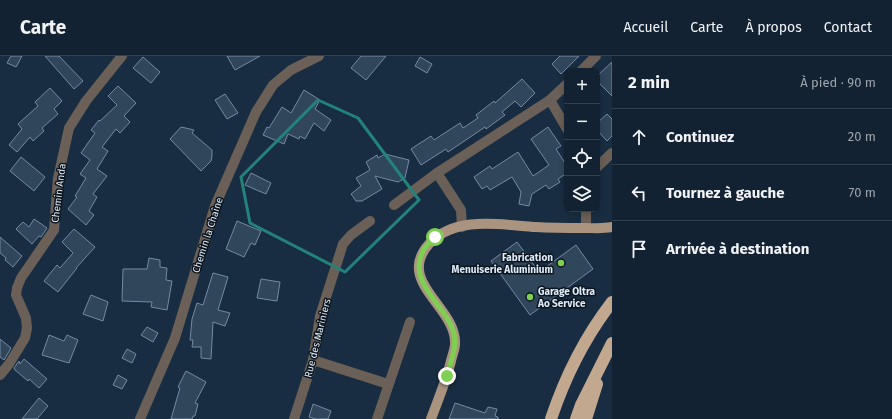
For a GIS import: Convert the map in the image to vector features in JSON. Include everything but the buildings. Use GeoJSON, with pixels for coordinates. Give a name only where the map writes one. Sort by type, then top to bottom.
{"type":"FeatureCollection","features":[{"type":"Feature","properties":{"kind":"highway"},"geometry":{"type":"LineString","coordinates":[[551,419],[571,369],[595,326],[612,302]]}},
{"type":"Feature","properties":{"kind":"highway"},"geometry":{"type":"LineString","coordinates":[[576,419],[581,405],[612,343]]}},
{"type":"Feature","properties":{"kind":"highway"},"geometry":{"type":"LineString","coordinates":[[586,419],[593,399],[602,362]]}},
{"type":"Feature","properties":{"kind":"main road"},"geometry":{"type":"LineString","coordinates":[[431,419],[447,376],[455,344],[454,333],[446,318],[421,281],[419,266],[423,251],[435,237],[455,228],[481,224],[586,228],[612,227]]}},
{"type":"Feature","properties":{"kind":"street","name":"Chemin Anda"},"geometry":{"type":"LineString","coordinates":[[0,375],[9,364],[24,338],[27,328],[26,318],[16,295],[17,288],[21,278],[54,230],[58,178],[70,128],[86,101],[122,56]]}},
{"type":"Feature","properties":{"kind":"street","name":"Chemin la Chaîne"},"geometry":{"type":"LineString","coordinates":[[140,419],[175,338],[215,206],[256,112],[274,85],[291,70],[319,56]]}},
{"type":"Feature","properties":{"kind":"street"},"geometry":{"type":"LineString","coordinates":[[584,68],[596,56]]}},
{"type":"Feature","properties":{"kind":"street"},"geometry":{"type":"LineString","coordinates":[[394,205],[437,173],[550,100],[564,87]]}},
{"type":"Feature","properties":{"kind":"street"},"geometry":{"type":"LineString","coordinates":[[550,100],[564,124]]}},
{"type":"Feature","properties":{"kind":"street"},"geometry":{"type":"LineString","coordinates":[[600,164],[612,154]]}},
{"type":"Feature","properties":{"kind":"street"},"geometry":{"type":"LineString","coordinates":[[437,173],[461,210],[462,227]]}},
{"type":"Feature","properties":{"kind":"street"},"geometry":{"type":"LineString","coordinates":[[586,212],[586,228]]}},
{"type":"Feature","properties":{"kind":"street","name":"Rue des Mariniers"},"geometry":{"type":"LineString","coordinates":[[294,419],[313,360],[320,316],[343,244],[351,235],[370,222]]}},
{"type":"Feature","properties":{"kind":"street"},"geometry":{"type":"LineString","coordinates":[[377,419],[410,322]]}},
{"type":"Feature","properties":{"kind":"street"},"geometry":{"type":"LineString","coordinates":[[313,360],[388,384]]}},
{"type":"Feature","properties":{"kind":"highlighted area"},"geometry":{"type":"Polygon","coordinates":[[[318,100],[358,118],[419,200],[345,272],[250,223],[241,177],[318,100]]]}},
{"type":"Feature","properties":{"kind":"place","name":"Fabrication Menuiserie Aluminium"},"geometry":{"type":"Point","coordinates":[561,263]}},
{"type":"Feature","properties":{"kind":"place","name":"Garage Oltra Ao Service"},"geometry":{"type":"Point","coordinates":[530,297]}},
{"type":"Feature","properties":{"kind":"route"},"geometry":{"type":"LineString","coordinates":[[435,237],[423,251],[419,266],[421,281],[446,318],[454,333],[455,344],[447,376]]}}]}
